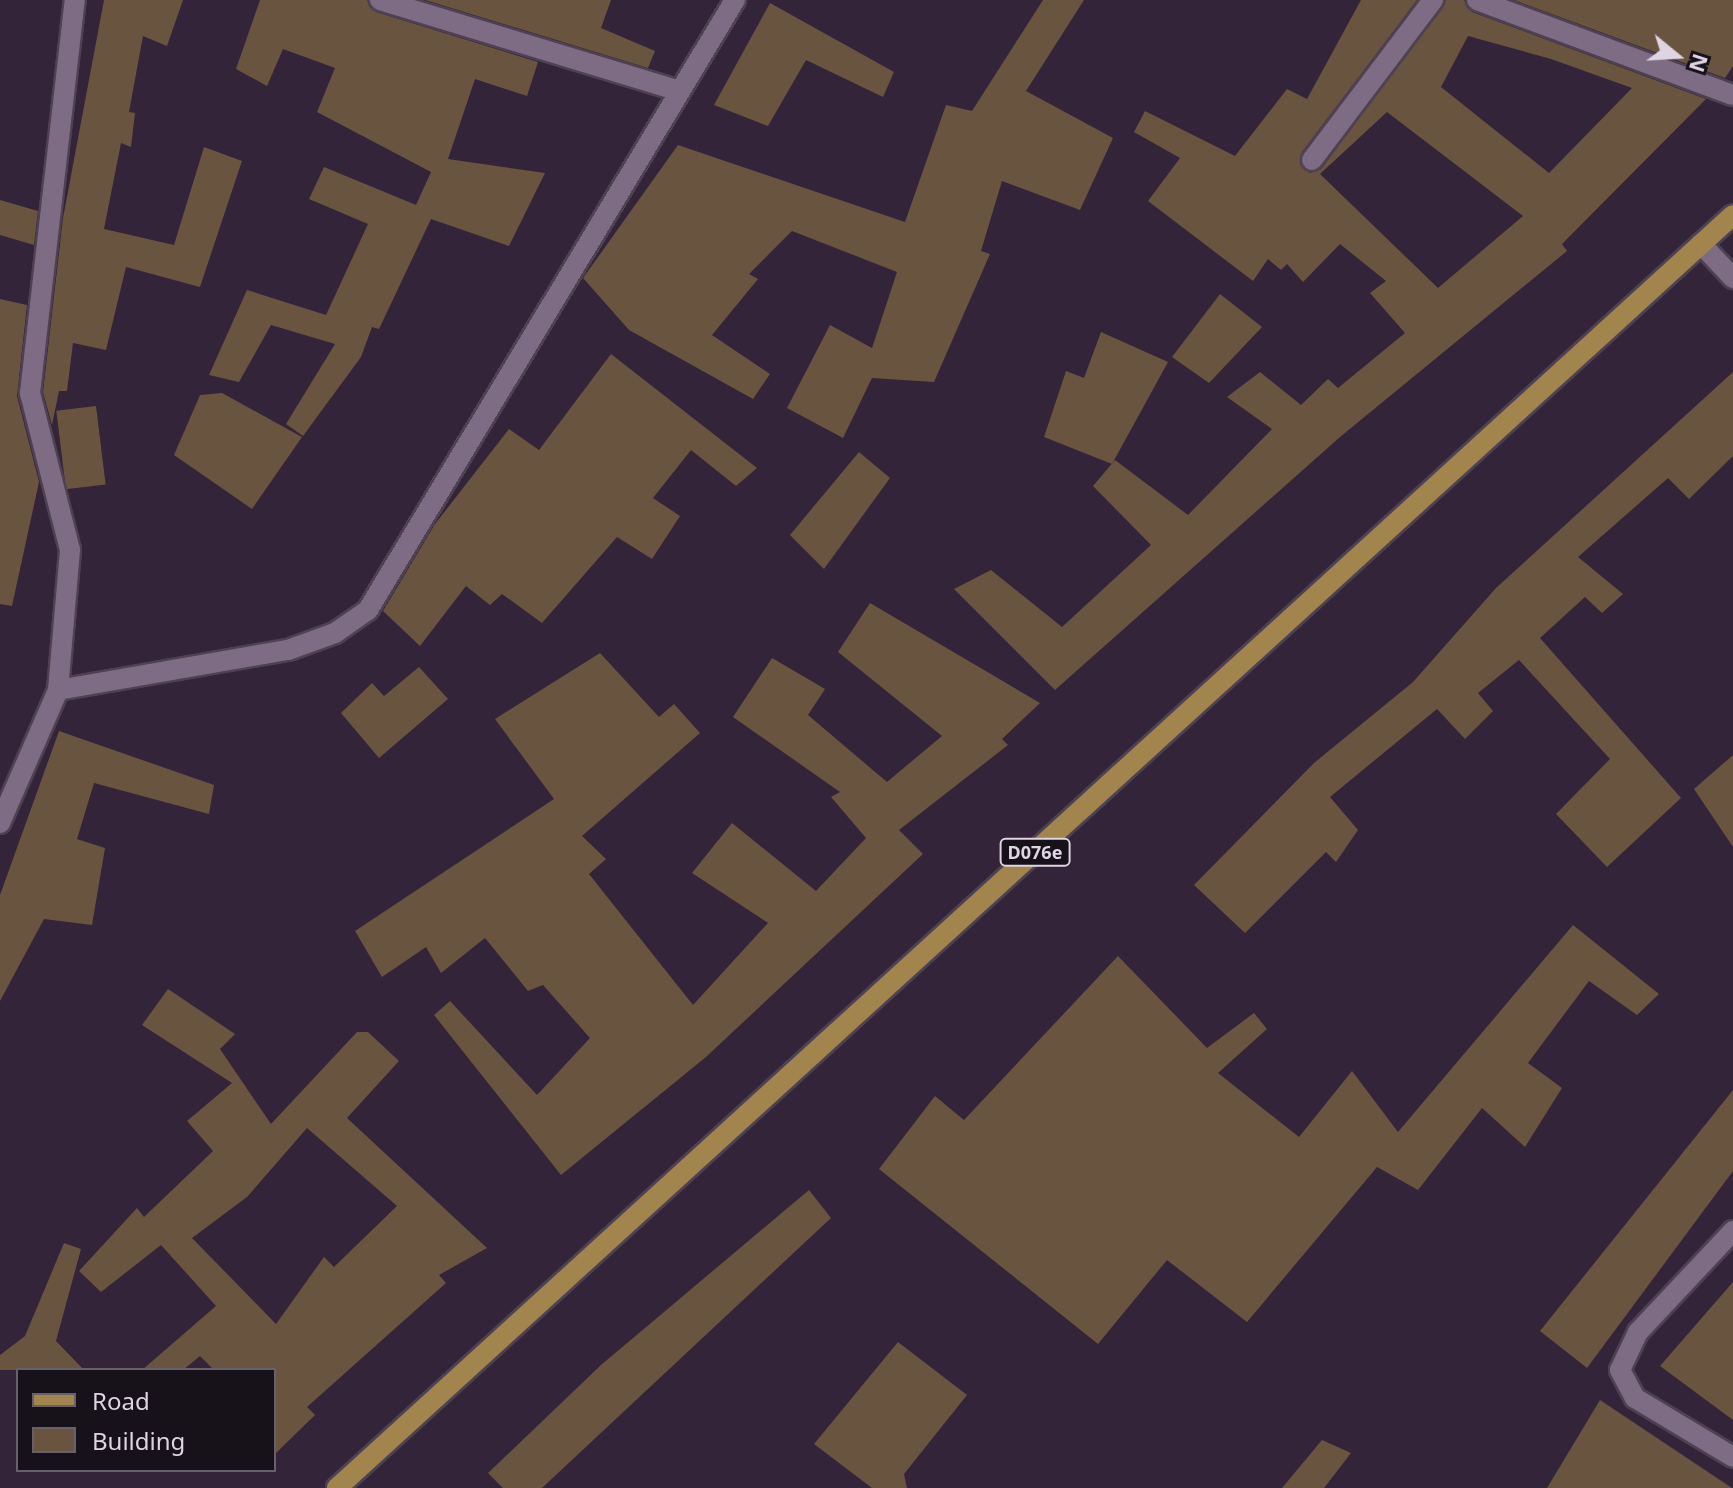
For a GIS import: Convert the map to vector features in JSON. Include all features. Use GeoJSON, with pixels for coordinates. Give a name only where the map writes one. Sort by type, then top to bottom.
{"type":"FeatureCollection","features":[{"type":"Feature","properties":{"kind":"main road","name":"D076e"},"geometry":{"type":"LineString","coordinates":[[337,1488],[1733,215]]}},
{"type":"Feature","properties":{"kind":"street"},"geometry":{"type":"LineString","coordinates":[[0,823],[58,690],[70,550],[30,393],[75,0]]}},
{"type":"Feature","properties":{"kind":"street"},"geometry":{"type":"LineString","coordinates":[[380,0],[680,91]]}},
{"type":"Feature","properties":{"kind":"street"},"geometry":{"type":"LineString","coordinates":[[58,690],[288,650],[335,633],[368,610],[735,0]]}},
{"type":"Feature","properties":{"kind":"street"},"geometry":{"type":"LineString","coordinates":[[1312,160],[1433,0]]}},
{"type":"Feature","properties":{"kind":"street"},"geometry":{"type":"LineString","coordinates":[[1477,0],[1733,95]]}},
{"type":"Feature","properties":{"kind":"street"},"geometry":{"type":"LineString","coordinates":[[1701,244],[1733,278]]}},
{"type":"Feature","properties":{"kind":"street"},"geometry":{"type":"LineString","coordinates":[[1733,1231],[1638,1332],[1620,1370],[1635,1398],[1733,1457]]}},
{"type":"Feature","properties":{"kind":"building"},"geometry":{"type":"Polygon","coordinates":[[[104,0],[183,0],[167,46],[143,36],[129,112],[135,113],[131,147],[121,143],[104,229],[174,245],[204,147],[242,161],[200,287],[126,267],[106,350],[73,343],[67,391],[59,391],[52,425],[43,392],[63,218],[104,0]]]}},
{"type":"Feature","properties":{"kind":"building"},"geometry":{"type":"Polygon","coordinates":[[[260,0],[367,0],[376,12],[538,62],[527,96],[475,79],[448,159],[545,173],[509,246],[431,219],[379,329],[372,327],[361,357],[303,436],[286,424],[335,344],[271,325],[239,382],[209,375],[247,290],[326,315],[368,224],[309,199],[324,167],[416,205],[431,172],[317,112],[335,68],[283,49],[267,86],[236,69],[260,0]]]}},
{"type":"Feature","properties":{"kind":"building"},"geometry":{"type":"Polygon","coordinates":[[[425,0],[611,0],[601,28],[655,51],[648,68],[425,0]]]}},
{"type":"Feature","properties":{"kind":"building"},"geometry":{"type":"Polygon","coordinates":[[[1043,0],[1084,0],[1026,91],[1113,138],[1080,210],[1002,181],[981,251],[990,254],[934,382],[872,378],[843,438],[787,408],[830,325],[872,348],[897,272],[792,231],[749,274],[758,279],[712,335],[770,374],[753,399],[629,330],[583,278],[678,145],[905,222],[946,105],[972,111],[1043,0]]]}},
{"type":"Feature","properties":{"kind":"building"},"geometry":{"type":"Polygon","coordinates":[[[1361,0],[1417,0],[1302,152],[1300,164],[1310,173],[1322,168],[1446,0],[1464,0],[1472,12],[1706,99],[1562,244],[1567,251],[1340,437],[1055,690],[954,589],[991,570],[1062,627],[1151,545],[1093,486],[1115,460],[1188,515],[1272,429],[1227,397],[1260,372],[1301,405],[1328,379],[1338,388],[1405,333],[1370,293],[1386,281],[1340,244],[1303,282],[1287,264],[1281,270],[1268,259],[1253,281],[1148,201],[1180,158],[1134,132],[1145,111],[1235,156],[1287,89],[1307,99],[1361,0]],[[1468,36],[1441,87],[1549,173],[1632,88],[1551,59],[1468,36]],[[1387,112],[1320,174],[1438,288],[1523,216],[1387,112]]]}},
{"type":"Feature","properties":{"kind":"building"},"geometry":{"type":"Polygon","coordinates":[[[1514,0],[1733,0],[1733,66],[1725,78],[1514,0]]]}},
{"type":"Feature","properties":{"kind":"building"},"geometry":{"type":"Polygon","coordinates":[[[770,3],[894,72],[883,97],[806,60],[768,126],[714,105],[770,3]]]}},
{"type":"Feature","properties":{"kind":"building"},"geometry":{"type":"Polygon","coordinates":[[[0,200],[38,211],[34,245],[0,235],[0,200]]]}},
{"type":"Feature","properties":{"kind":"building"},"geometry":{"type":"Polygon","coordinates":[[[1220,294],[1262,327],[1209,383],[1172,357],[1220,294]]]}},
{"type":"Feature","properties":{"kind":"building"},"geometry":{"type":"Polygon","coordinates":[[[0,299],[27,305],[17,396],[39,482],[12,606],[0,604],[0,299]]]}},
{"type":"Feature","properties":{"kind":"building"},"geometry":{"type":"Polygon","coordinates":[[[1101,332],[1168,362],[1112,464],[1044,437],[1066,371],[1084,378],[1101,332]]]}},
{"type":"Feature","properties":{"kind":"building"},"geometry":{"type":"Polygon","coordinates":[[[611,354],[757,468],[736,486],[691,450],[653,498],[680,516],[652,559],[617,537],[542,623],[502,594],[490,605],[466,586],[420,646],[383,611],[435,524],[509,429],[539,450],[611,354]]]}},
{"type":"Feature","properties":{"kind":"building"},"geometry":{"type":"Polygon","coordinates":[[[1733,372],[1733,456],[1689,499],[1668,478],[1578,557],[1623,594],[1602,613],[1585,597],[1540,638],[1681,798],[1607,867],[1556,814],[1610,759],[1519,660],[1478,693],[1493,711],[1465,739],[1437,709],[1330,797],[1358,830],[1336,862],[1326,852],[1245,933],[1194,885],[1314,763],[1413,682],[1496,588],[1733,372]]]}},
{"type":"Feature","properties":{"kind":"building"},"geometry":{"type":"Polygon","coordinates":[[[222,393],[302,437],[252,509],[174,455],[200,395],[222,393]]]}},
{"type":"Feature","properties":{"kind":"building"},"geometry":{"type":"Polygon","coordinates":[[[96,406],[106,484],[66,489],[56,411],[96,406]]]}},
{"type":"Feature","properties":{"kind":"building"},"geometry":{"type":"Polygon","coordinates":[[[859,452],[890,478],[824,569],[790,535],[859,452]]]}},
{"type":"Feature","properties":{"kind":"building"},"geometry":{"type":"Polygon","coordinates":[[[870,603],[1040,703],[1002,739],[1008,745],[899,830],[923,854],[706,1057],[561,1175],[434,1015],[450,1001],[537,1095],[590,1038],[543,985],[528,991],[485,938],[441,973],[426,947],[382,977],[355,931],[554,799],[495,719],[600,653],[659,717],[674,704],[700,733],[582,836],[606,859],[589,874],[693,1005],[768,923],[692,873],[732,823],[816,891],[866,838],[831,797],[840,792],[733,717],[772,658],[825,689],[808,715],[887,782],[942,736],[838,652],[870,603]]]}},
{"type":"Feature","properties":{"kind":"building"},"geometry":{"type":"Polygon","coordinates":[[[419,667],[448,699],[379,758],[341,713],[372,683],[384,696],[419,667]]]}},
{"type":"Feature","properties":{"kind":"building"},"geometry":{"type":"Polygon","coordinates":[[[59,731],[214,785],[209,814],[94,783],[77,839],[105,848],[92,925],[44,919],[0,1001],[0,895],[59,731]]]}},
{"type":"Feature","properties":{"kind":"building"},"geometry":{"type":"Polygon","coordinates":[[[1733,755],[1733,847],[1694,789],[1733,755]]]}},
{"type":"Feature","properties":{"kind":"building"},"geometry":{"type":"Polygon","coordinates":[[[1573,925],[1659,994],[1637,1015],[1589,981],[1528,1063],[1562,1088],[1525,1147],[1482,1108],[1418,1190],[1377,1167],[1247,1322],[1167,1260],[1098,1344],[879,1169],[935,1096],[964,1120],[1118,956],[1207,1048],[1254,1013],[1267,1029],[1218,1073],[1299,1137],[1352,1071],[1398,1132],[1573,925]]]}},
{"type":"Feature","properties":{"kind":"building"},"geometry":{"type":"Polygon","coordinates":[[[168,989],[235,1034],[220,1049],[271,1124],[357,1032],[368,1032],[399,1061],[347,1118],[487,1248],[439,1275],[446,1283],[307,1407],[315,1415],[276,1453],[276,1368],[212,1368],[200,1356],[185,1368],[144,1368],[216,1306],[161,1245],[101,1292],[79,1271],[137,1208],[144,1217],[213,1151],[187,1121],[232,1083],[142,1025],[168,989]],[[307,1128],[247,1197],[192,1238],[276,1324],[324,1257],[334,1267],[397,1206],[307,1128]]]}},
{"type":"Feature","properties":{"kind":"building"},"geometry":{"type":"Polygon","coordinates":[[[1733,1090],[1733,1171],[1587,1368],[1540,1331],[1733,1090]]]}},
{"type":"Feature","properties":{"kind":"building"},"geometry":{"type":"Polygon","coordinates":[[[809,1190],[831,1218],[542,1488],[503,1488],[488,1473],[601,1365],[809,1190]]]}},
{"type":"Feature","properties":{"kind":"building"},"geometry":{"type":"Polygon","coordinates":[[[64,1243],[81,1249],[56,1341],[82,1368],[0,1370],[0,1355],[25,1336],[64,1243]]]}},
{"type":"Feature","properties":{"kind":"building"},"geometry":{"type":"Polygon","coordinates":[[[1733,1282],[1733,1420],[1660,1366],[1733,1282]]]}},
{"type":"Feature","properties":{"kind":"building"},"geometry":{"type":"Polygon","coordinates":[[[898,1342],[967,1395],[904,1474],[907,1488],[872,1488],[814,1444],[898,1342]]]}},
{"type":"Feature","properties":{"kind":"building"},"geometry":{"type":"Polygon","coordinates":[[[1600,1400],[1732,1488],[1547,1488],[1600,1400]]]}},
{"type":"Feature","properties":{"kind":"building"},"geometry":{"type":"Polygon","coordinates":[[[1322,1440],[1351,1453],[1324,1488],[1282,1488],[1322,1440]]]}}]}
